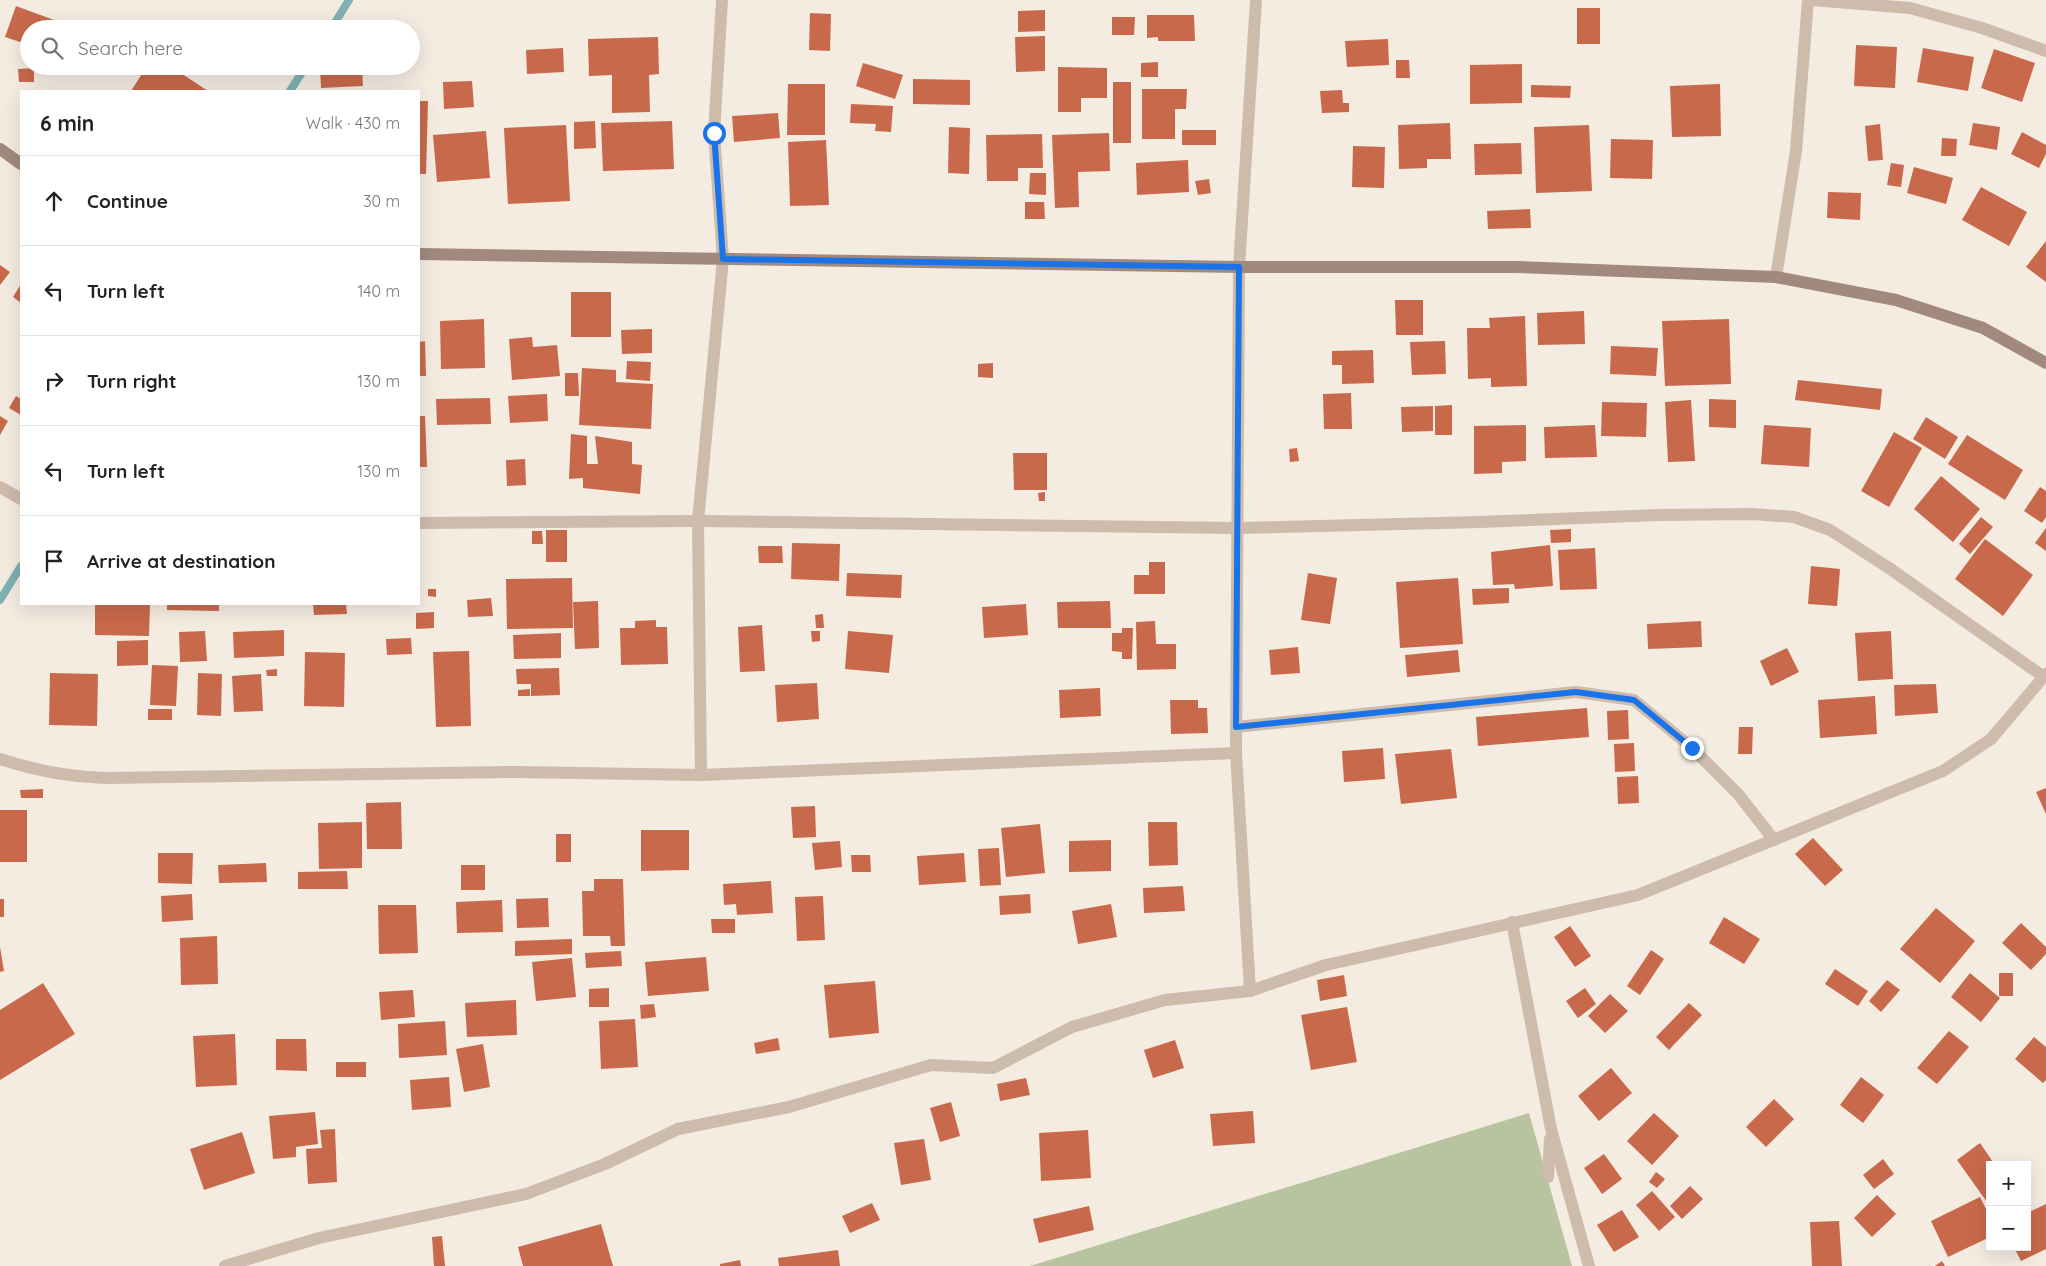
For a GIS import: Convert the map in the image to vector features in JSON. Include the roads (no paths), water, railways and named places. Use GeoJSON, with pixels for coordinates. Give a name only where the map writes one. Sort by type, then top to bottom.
{"type":"FeatureCollection","features":[{"type":"Feature","properties":{"kind":"street"},"geometry":{"type":"LineString","coordinates":[[701,775],[698,521],[723,259],[714,133],[722,0]]}},
{"type":"Feature","properties":{"kind":"street"},"geometry":{"type":"LineString","coordinates":[[1250,991],[1236,753],[1237,528],[1239,267],[1256,0]]}},
{"type":"Feature","properties":{"kind":"street"},"geometry":{"type":"LineString","coordinates":[[1776,277],[1796,151],[1808,0]]}},
{"type":"Feature","properties":{"kind":"street"},"geometry":{"type":"LineString","coordinates":[[1812,0],[1910,8],[1982,28],[2046,51]]}},
{"type":"Feature","properties":{"kind":"street"},"geometry":{"type":"LineString","coordinates":[[0,149],[20,163]]}},
{"type":"Feature","properties":{"kind":"street"},"geometry":{"type":"LineString","coordinates":[[420,254],[1239,267],[1517,268],[1776,277],[1896,300],[1983,328],[2046,363]]}},
{"type":"Feature","properties":{"kind":"street"},"geometry":{"type":"LineString","coordinates":[[0,487],[20,498]]}},
{"type":"Feature","properties":{"kind":"street"},"geometry":{"type":"LineString","coordinates":[[225,1266],[319,1238],[526,1194],[606,1164],[678,1130],[788,1107],[931,1065],[993,1068],[1072,1027],[1165,1000],[1250,991],[1326,965],[1638,895],[1943,771],[1991,739],[2045,676],[1889,568],[1830,530],[1794,517],[1752,514],[1658,515],[1480,522],[1237,528],[698,521],[420,523]]}},
{"type":"Feature","properties":{"kind":"street"},"geometry":{"type":"LineString","coordinates":[[1236,727],[1576,692],[1634,700],[1692,748],[1738,794],[1774,840]]}},
{"type":"Feature","properties":{"kind":"street"},"geometry":{"type":"LineString","coordinates":[[0,759],[24,767],[72,777],[107,778],[516,772],[701,775],[1236,753]]}},
{"type":"Feature","properties":{"kind":"street"},"geometry":{"type":"LineString","coordinates":[[1512,922],[1551,1130],[1589,1266]]}},
{"type":"Feature","properties":{"kind":"street"},"geometry":{"type":"LineString","coordinates":[[1548,1177],[1551,1130]]}},
{"type":"Feature","properties":{"kind":"waterway"},"geometry":{"type":"LineString","coordinates":[[337,20],[349,0]]}},
{"type":"Feature","properties":{"kind":"waterway"},"geometry":{"type":"LineString","coordinates":[[291,90],[300,75]]}},
{"type":"Feature","properties":{"kind":"waterway"},"geometry":{"type":"LineString","coordinates":[[0,600],[20,568]]}}]}
